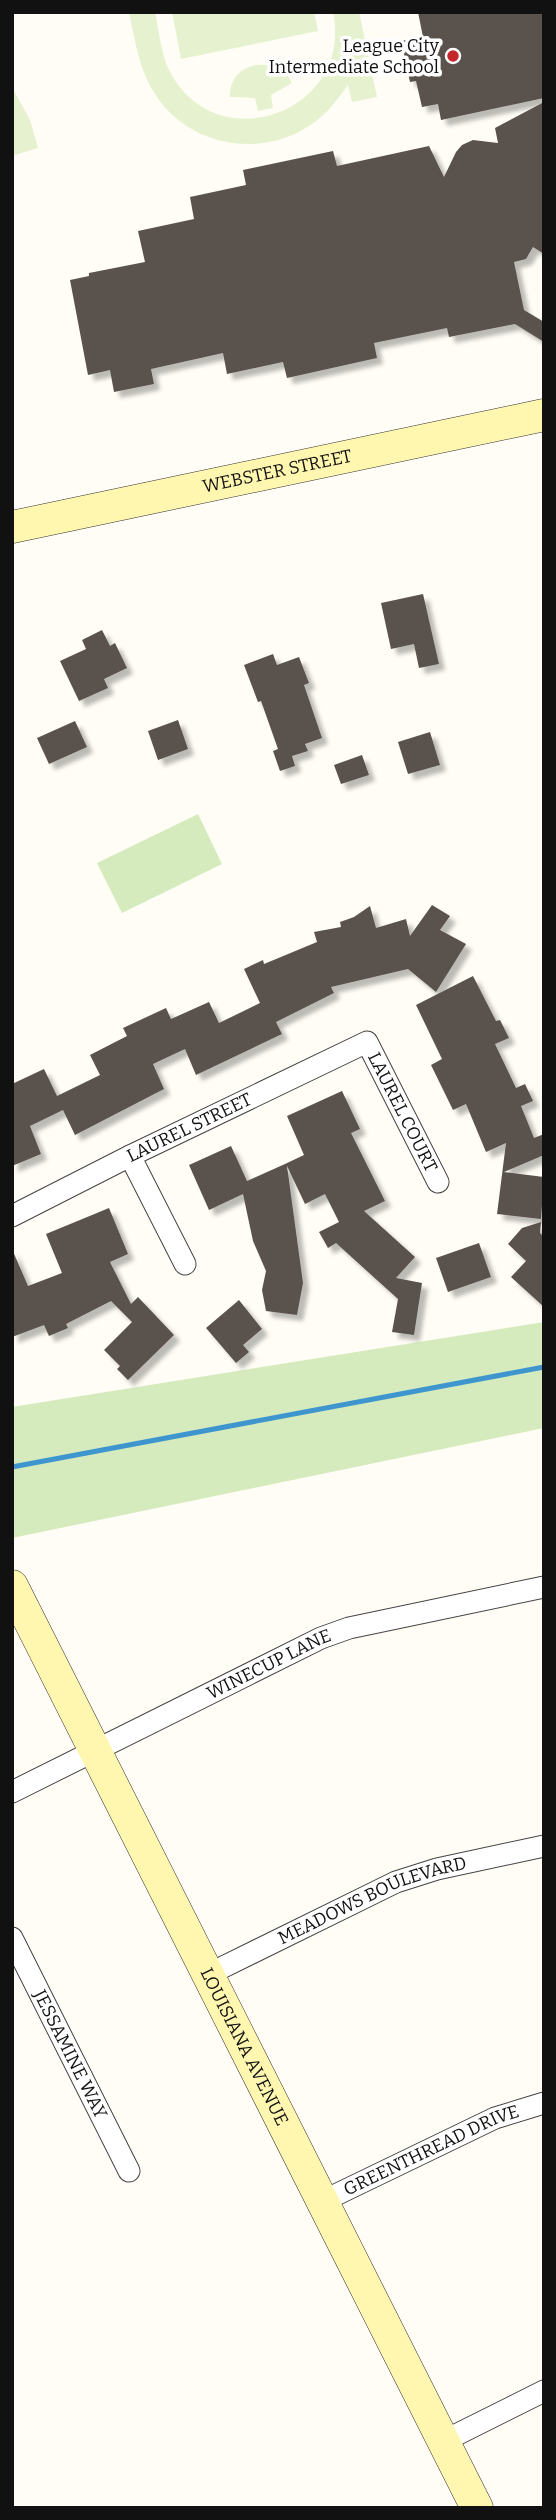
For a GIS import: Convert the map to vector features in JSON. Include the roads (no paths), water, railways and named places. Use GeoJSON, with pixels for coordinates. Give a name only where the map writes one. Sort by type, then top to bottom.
{"type":"FeatureCollection","features":[{"type":"Feature","properties":{"kind":"street","name":"WEBSTER STREET"},"geometry":{"type":"LineString","coordinates":[[12,527],[544,415]]}},
{"type":"Feature","properties":{"kind":"street","name":"LAUREL STREET"},"geometry":{"type":"LineString","coordinates":[[12,1216],[368,1042]]}},
{"type":"Feature","properties":{"kind":"street","name":"LAUREL COURT"},"geometry":{"type":"LineString","coordinates":[[368,1042],[438,1182]]}},
{"type":"Feature","properties":{"kind":"street"},"geometry":{"type":"LineString","coordinates":[[130,1156],[185,1264]]}},
{"type":"Feature","properties":{"kind":"street","name":"LOUISIANA AVENUE"},"geometry":{"type":"LineString","coordinates":[[12,1586],[477,2508]]}},
{"type":"Feature","properties":{"kind":"street","name":"WINECUP LANE"},"geometry":{"type":"LineString","coordinates":[[12,1792],[321,1638],[349,1628],[544,1587]]}},
{"type":"Feature","properties":{"kind":"street","name":"MEADOWS BOULEVARD"},"geometry":{"type":"LineString","coordinates":[[207,1975],[396,1882],[437,1869],[544,1846]]}},
{"type":"Feature","properties":{"kind":"street","name":"JESSAMINE WAY"},"geometry":{"type":"LineString","coordinates":[[12,1938],[129,2171]]}},
{"type":"Feature","properties":{"kind":"street","name":"GREENTHREAD DRIVE"},"geometry":{"type":"LineString","coordinates":[[321,2202],[495,2118],[544,2103]]}},
{"type":"Feature","properties":{"kind":"street"},"geometry":{"type":"LineString","coordinates":[[444,2441],[544,2391]]}},
{"type":"Feature","properties":{"kind":"waterway"},"geometry":{"type":"LineString","coordinates":[[12,1467],[544,1367]]}},
{"type":"Feature","properties":{"kind":"place","name":"League City Intermediate School"},"geometry":{"type":"Point","coordinates":[453,56]}}]}
